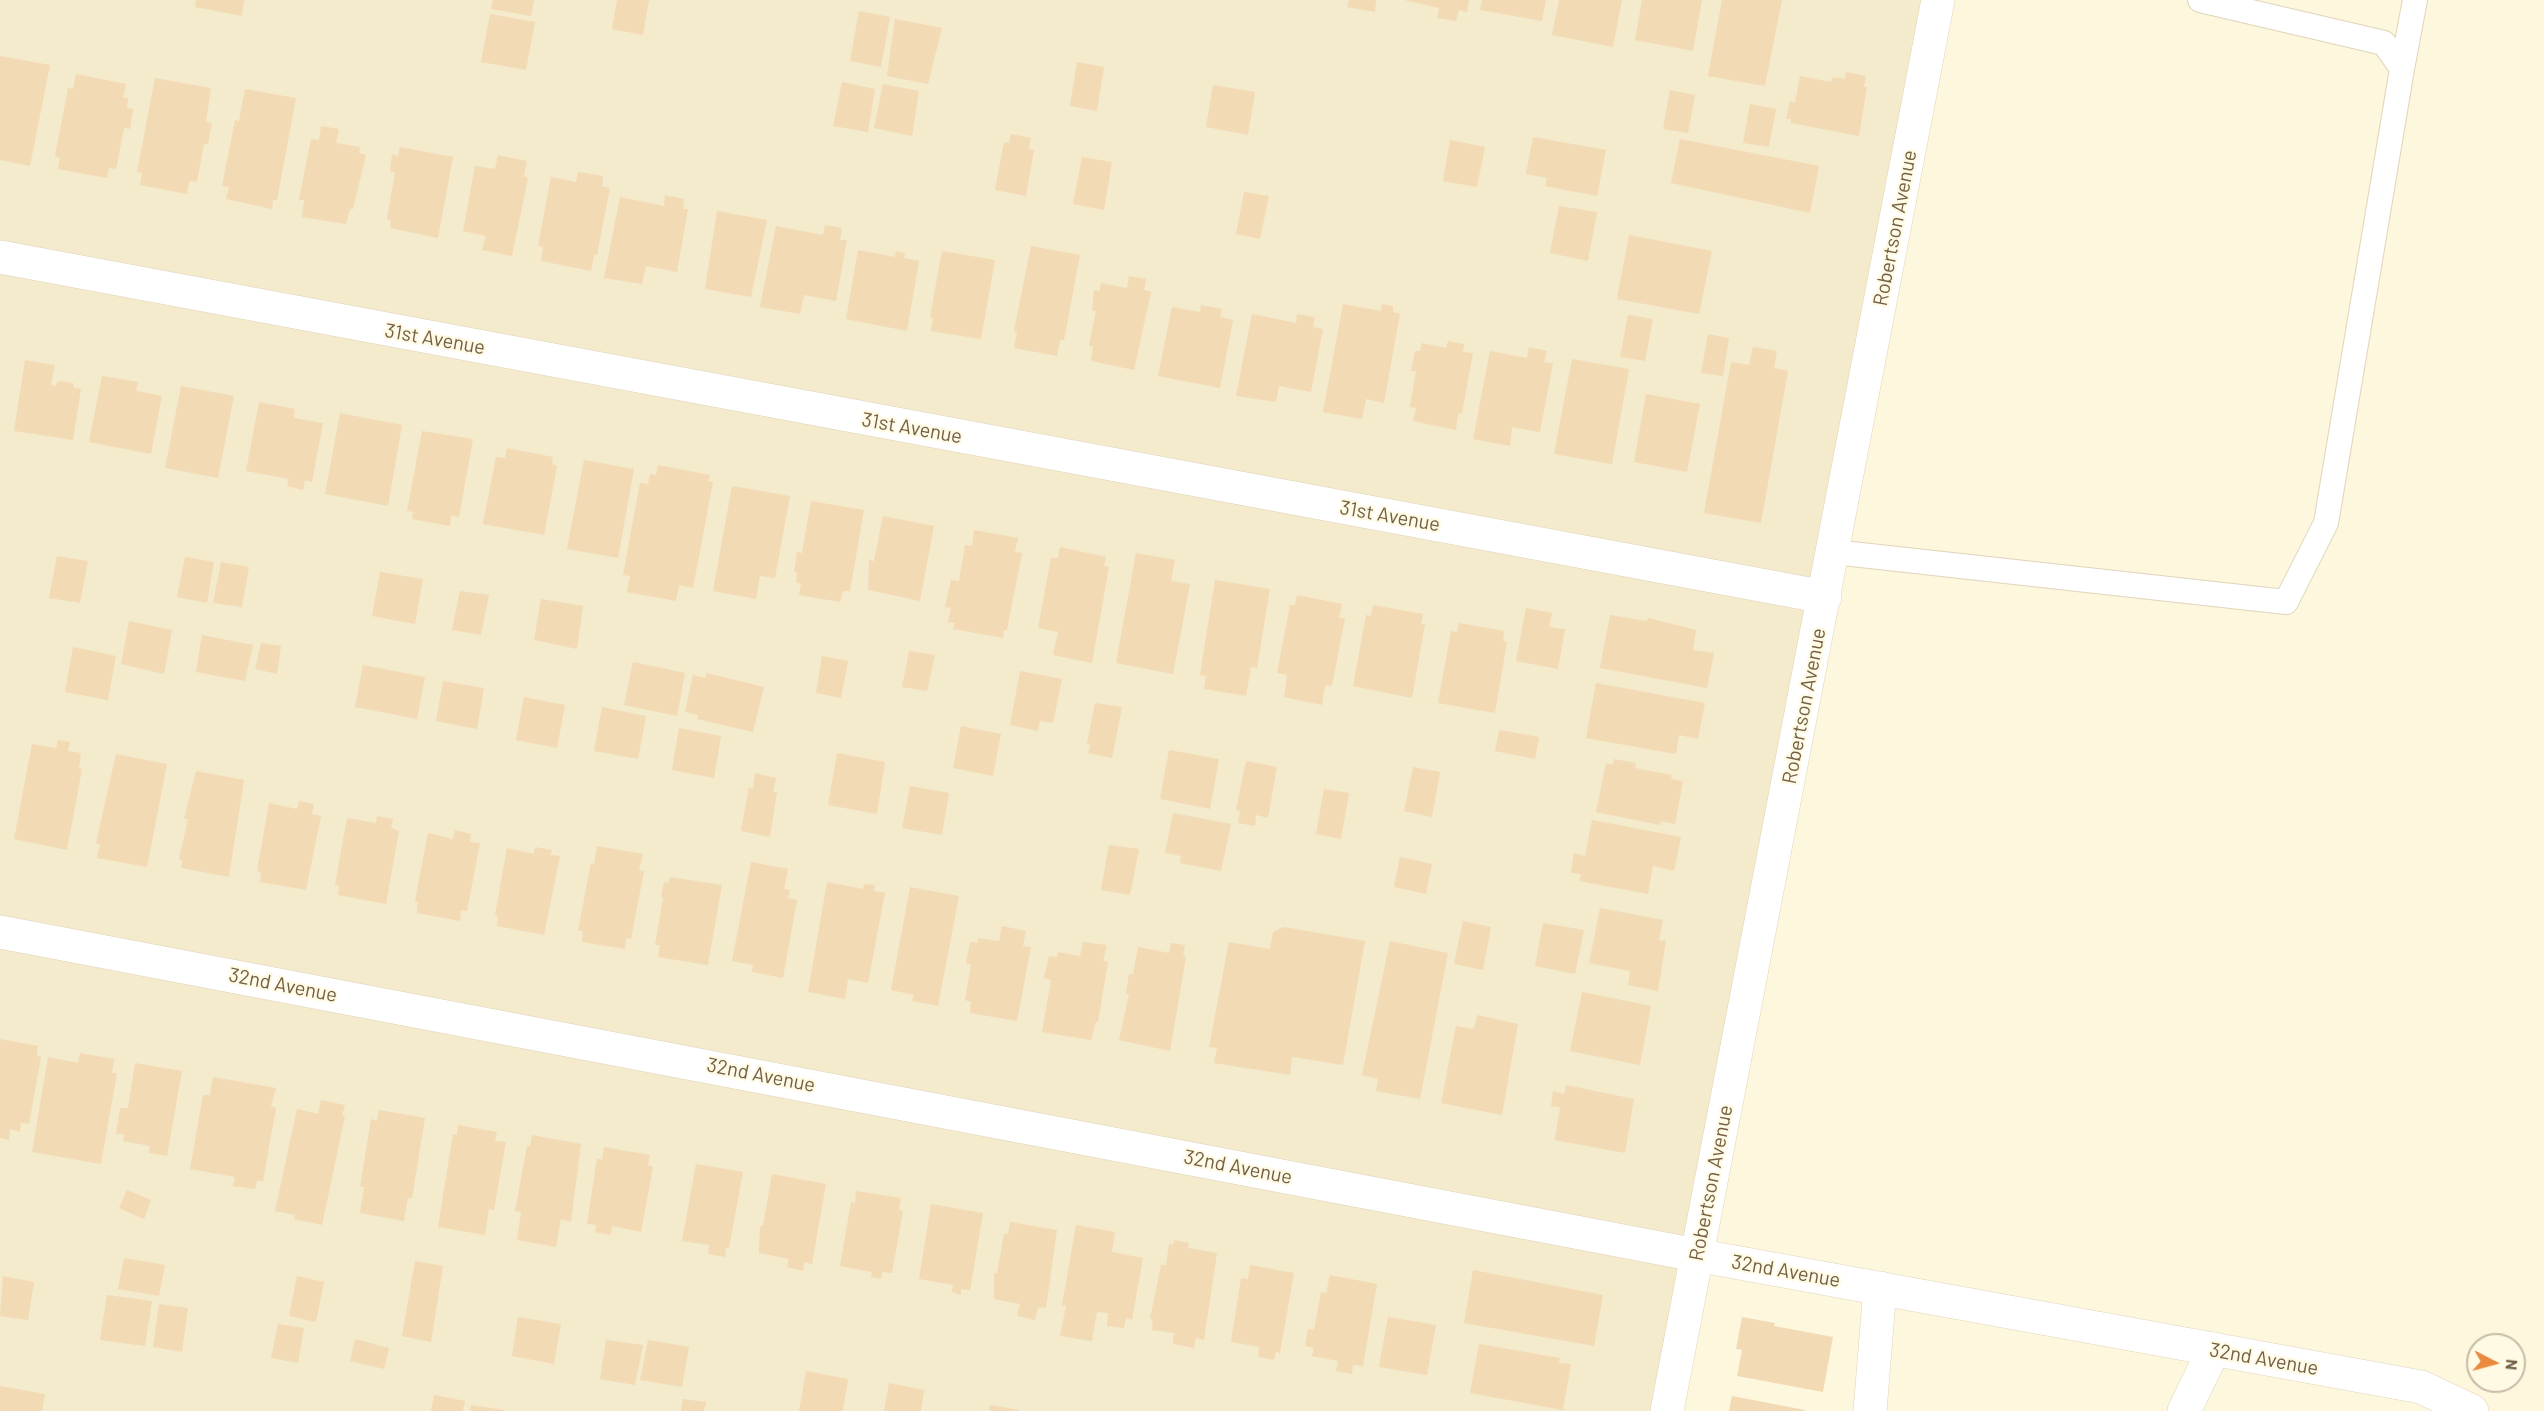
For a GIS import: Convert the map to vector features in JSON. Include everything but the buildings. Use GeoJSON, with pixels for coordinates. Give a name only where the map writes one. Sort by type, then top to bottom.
{"type":"FeatureCollection","features":[{"type":"Feature","properties":{"kind":"street","name":"Robertson Avenue"},"geometry":{"type":"LineString","coordinates":[[1667,1411],[1834,552],[1938,0]]}},
{"type":"Feature","properties":{"kind":"street","name":"31st Avenue"},"geometry":{"type":"LineString","coordinates":[[0,257],[1825,597]]}},
{"type":"Feature","properties":{"kind":"street","name":"32nd Avenue"},"geometry":{"type":"LineString","coordinates":[[0,932],[1696,1255],[2214,1350],[2472,1411]]}},
{"type":"Feature","properties":{"kind":"street"},"geometry":{"type":"LineString","coordinates":[[1870,1411],[1880,1288]]}},
{"type":"Feature","properties":{"kind":"street"},"geometry":{"type":"LineString","coordinates":[[2184,1411],[2214,1350]]}},
{"type":"Feature","properties":{"kind":"lane"},"geometry":{"type":"LineString","coordinates":[[2200,0],[2384,43],[2402,69]]}},
{"type":"Feature","properties":{"kind":"lane"},"geometry":{"type":"LineString","coordinates":[[1834,552],[2286,602],[2326,523],[2415,0]]}},
{"type":"Feature","properties":{"kind":"shaded area"},"geometry":{"type":"Polygon","coordinates":[[[0,0],[1938,0],[1667,1411],[0,1411],[0,0]]]}}]}
